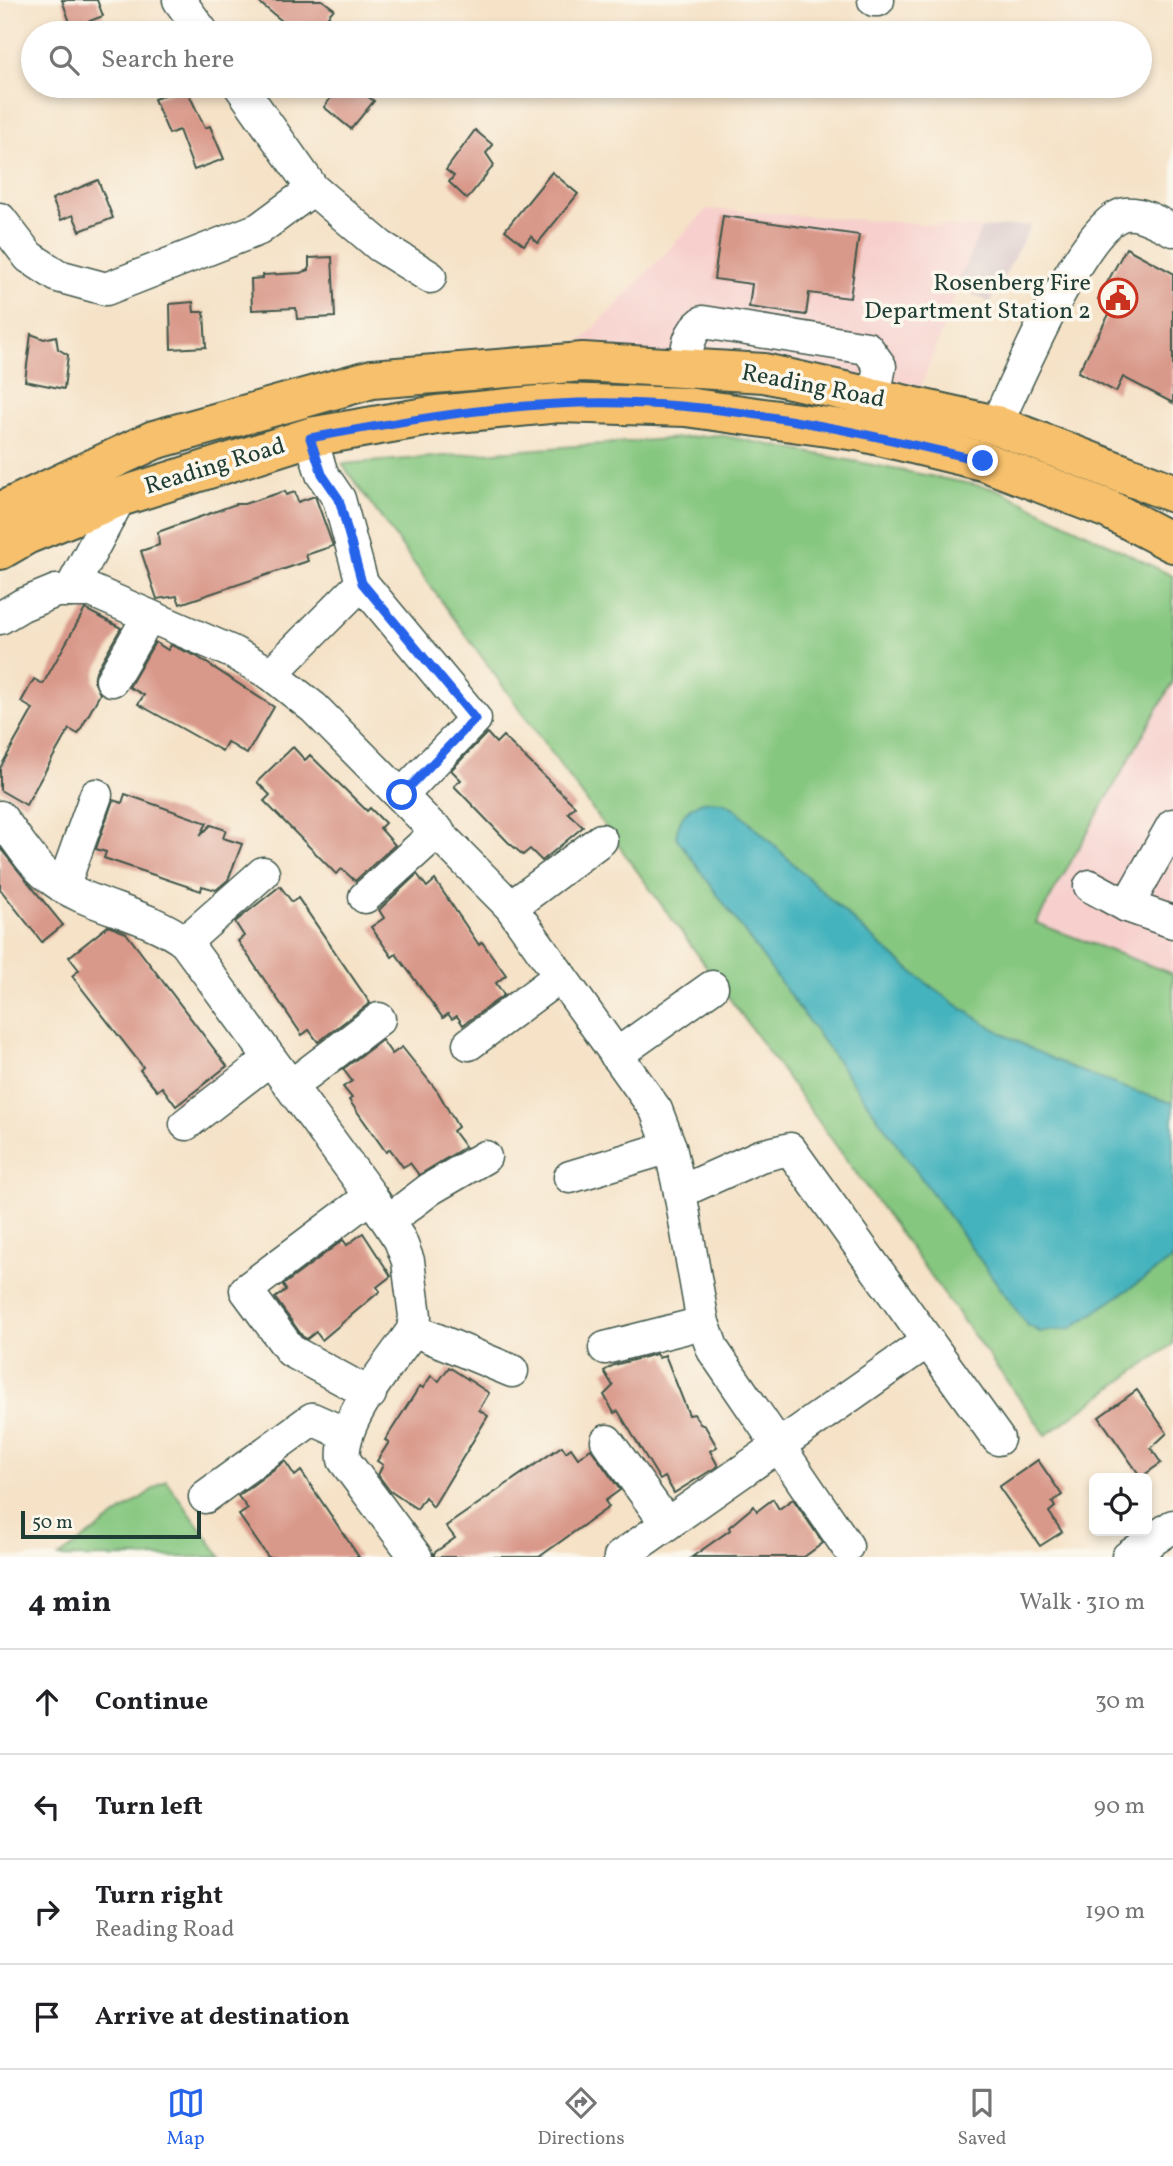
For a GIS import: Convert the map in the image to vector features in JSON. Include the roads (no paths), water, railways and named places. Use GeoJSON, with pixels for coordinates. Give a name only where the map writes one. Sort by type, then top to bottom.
{"type":"FeatureCollection","features":[{"type":"Feature","properties":{"kind":"main road","name":"Reading Road"},"geometry":{"type":"LineString","coordinates":[[0,512],[154,440],[372,379],[583,362],[764,373],[996,425],[1173,493]]}},
{"type":"Feature","properties":{"kind":"main road","name":"Reading Road"},"geometry":{"type":"LineString","coordinates":[[0,550],[26,536],[120,497],[310,438],[437,415],[559,404],[686,407],[848,430],[983,461],[1108,509],[1173,543]]}},
{"type":"Feature","properties":{"kind":"street"},"geometry":{"type":"LineString","coordinates":[[179,0],[194,21]]}},
{"type":"Feature","properties":{"kind":"street"},"geometry":{"type":"LineString","coordinates":[[248,98],[313,190],[380,246],[430,277]]}},
{"type":"Feature","properties":{"kind":"street"},"geometry":{"type":"LineString","coordinates":[[0,219],[29,257],[58,276],[106,289],[259,229],[313,190]]}},
{"type":"Feature","properties":{"kind":"street"},"geometry":{"type":"LineString","coordinates":[[996,425],[1041,328],[1089,246],[1118,216],[1137,214],[1173,230]]}},
{"type":"Feature","properties":{"kind":"street"},"geometry":{"type":"LineString","coordinates":[[848,430],[866,396]]}},
{"type":"Feature","properties":{"kind":"street"},"geometry":{"type":"LineString","coordinates":[[310,438],[322,474],[339,499],[362,583],[475,719],[402,795]]}},
{"type":"Feature","properties":{"kind":"street"},"geometry":{"type":"LineString","coordinates":[[70,591],[120,497]]}},
{"type":"Feature","properties":{"kind":"street"},"geometry":{"type":"LineString","coordinates":[[271,674],[362,583]]}},
{"type":"Feature","properties":{"kind":"street"},"geometry":{"type":"LineString","coordinates":[[0,618],[22,605],[56,592],[92,591],[232,652],[271,674],[314,708],[511,907],[656,1111],[670,1147],[703,1323],[713,1350],[847,1546]]}},
{"type":"Feature","properties":{"kind":"street"},"geometry":{"type":"LineString","coordinates":[[112,680],[149,616]]}},
{"type":"Feature","properties":{"kind":"street"},"geometry":{"type":"LineString","coordinates":[[63,887],[96,795]]}},
{"type":"Feature","properties":{"kind":"street"},"geometry":{"type":"LineString","coordinates":[[0,817],[46,875],[63,887],[169,930],[185,942],[380,1208],[400,1240],[408,1261],[415,1316],[413,1330],[370,1394],[346,1434],[342,1446],[344,1461],[416,1557]]}},
{"type":"Feature","properties":{"kind":"street"},"geometry":{"type":"LineString","coordinates":[[1128,906],[1173,825]]}},
{"type":"Feature","properties":{"kind":"street"},"geometry":{"type":"LineString","coordinates":[[365,897],[438,831]]}},
{"type":"Feature","properties":{"kind":"street"},"geometry":{"type":"LineString","coordinates":[[511,907],[601,840]]}},
{"type":"Feature","properties":{"kind":"street"},"geometry":{"type":"LineString","coordinates":[[185,942],[263,873]]}},
{"type":"Feature","properties":{"kind":"street"},"geometry":{"type":"LineString","coordinates":[[1090,886],[1128,906],[1173,922]]}},
{"type":"Feature","properties":{"kind":"street"},"geometry":{"type":"LineString","coordinates":[[469,1044],[560,976]]}},
{"type":"Feature","properties":{"kind":"street"},"geometry":{"type":"LineString","coordinates":[[616,1055],[712,987]]}},
{"type":"Feature","properties":{"kind":"street"},"geometry":{"type":"LineString","coordinates":[[291,1086],[379,1019]]}},
{"type":"Feature","properties":{"kind":"street"},"geometry":{"type":"LineString","coordinates":[[186,1124],[270,1059]]}},
{"type":"Feature","properties":{"kind":"street"},"geometry":{"type":"LineString","coordinates":[[570,1177],[670,1147]]}},
{"type":"Feature","properties":{"kind":"street"},"geometry":{"type":"LineString","coordinates":[[680,1192],[760,1156],[790,1149],[998,1440]]}},
{"type":"Feature","properties":{"kind":"street"},"geometry":{"type":"LineString","coordinates":[[370,1394],[291,1351],[246,1290],[380,1208],[430,1189],[485,1157]]}},
{"type":"Feature","properties":{"kind":"street"},"geometry":{"type":"LineString","coordinates":[[605,1348],[703,1323]]}},
{"type":"Feature","properties":{"kind":"street"},"geometry":{"type":"LineString","coordinates":[[413,1330],[512,1371]]}},
{"type":"Feature","properties":{"kind":"street"},"geometry":{"type":"LineString","coordinates":[[629,1554],[667,1524],[928,1341]]}},
{"type":"Feature","properties":{"kind":"street"},"geometry":{"type":"LineString","coordinates":[[205,1497],[312,1419],[346,1434]]}},
{"type":"Feature","properties":{"kind":"street"},"geometry":{"type":"LineString","coordinates":[[607,1441],[667,1524]]}},
{"type":"Feature","properties":{"kind":"street"},"geometry":{"type":"LineString","coordinates":[[1128,1557],[1173,1526]]}},
{"type":"Feature","properties":{"kind":"water"},"geometry":{"type":"Polygon","coordinates":[[[708,801],[723,802],[736,809],[885,949],[949,1000],[1027,1047],[1075,1069],[1173,1103],[1173,1259],[1070,1329],[1040,1332],[1027,1325],[676,837],[679,823],[685,813],[695,805],[708,801]]]}},
{"type":"Feature","properties":{"kind":"place","name":"Rosenberg Fire Department Station 2"},"geometry":{"type":"Point","coordinates":[1118,298]}}]}
